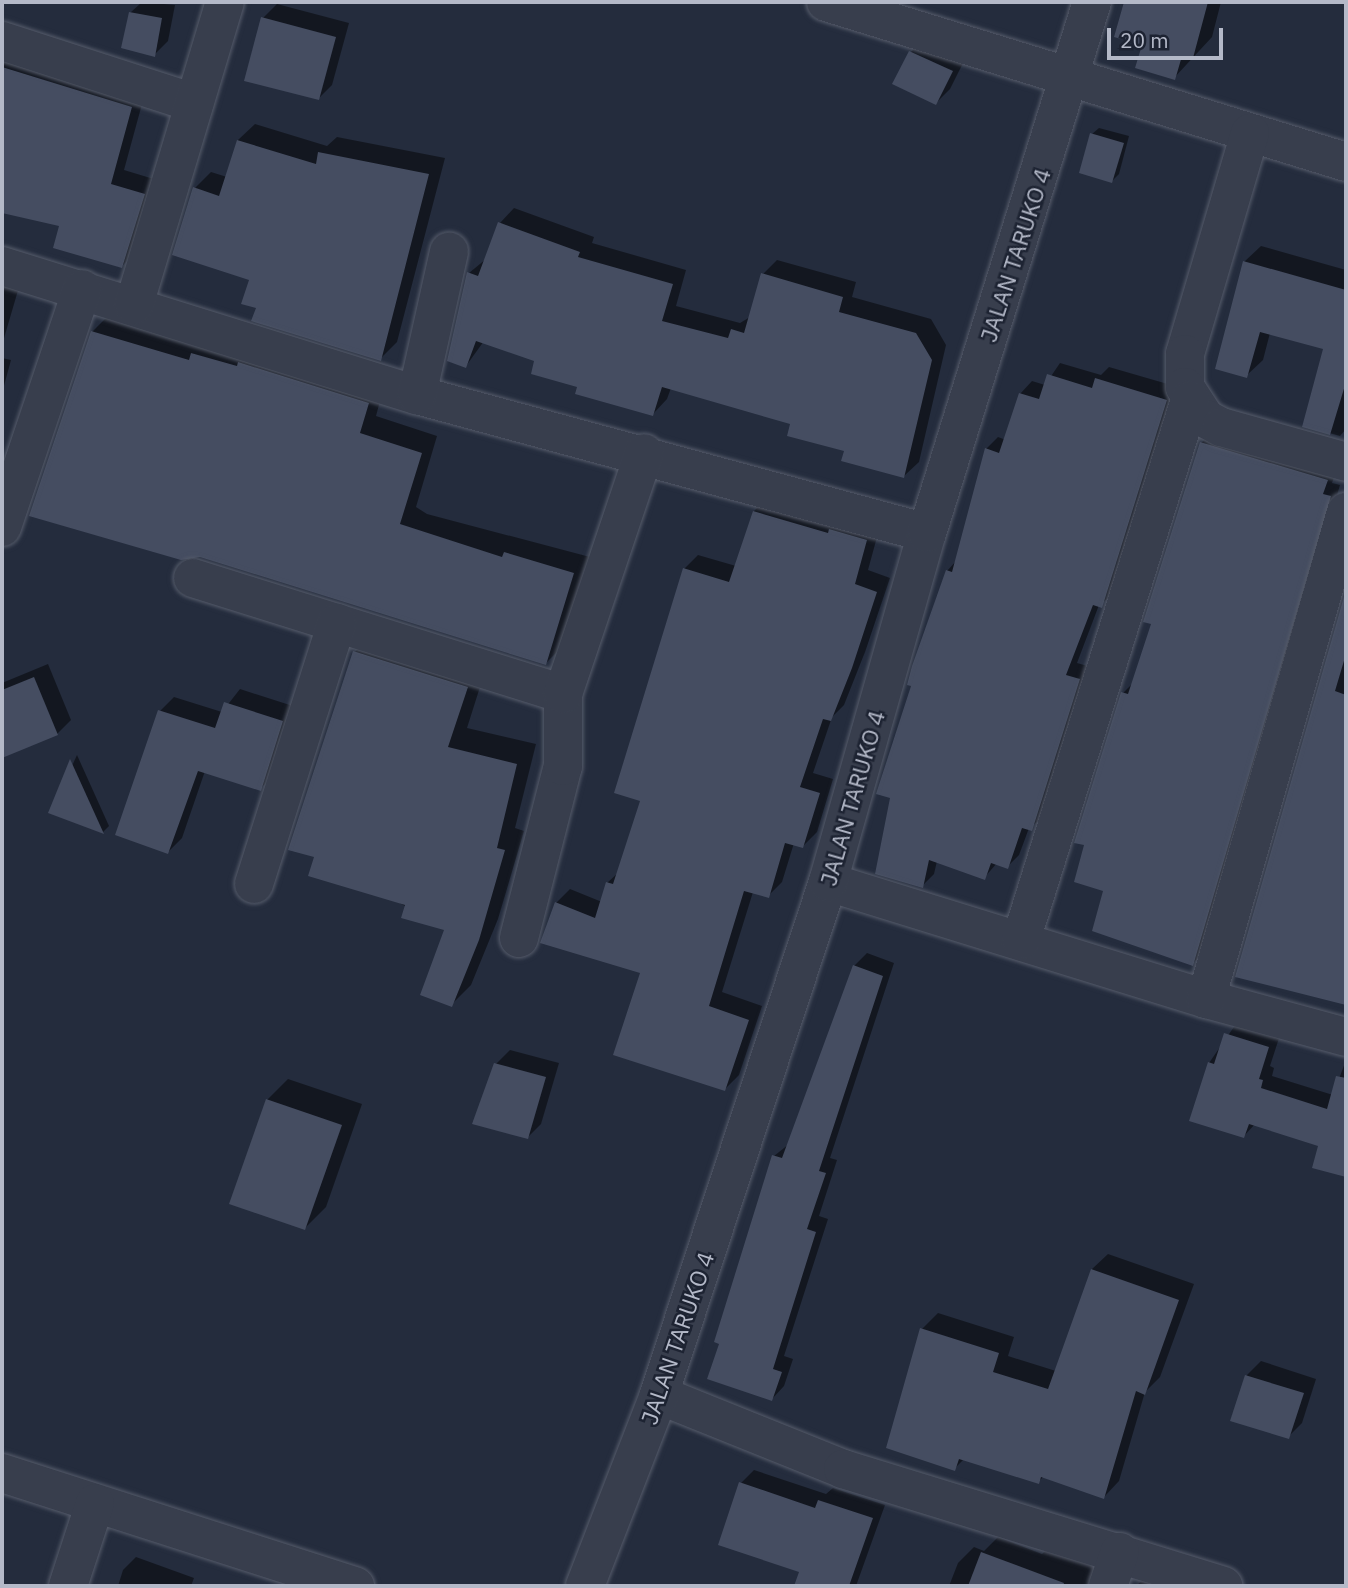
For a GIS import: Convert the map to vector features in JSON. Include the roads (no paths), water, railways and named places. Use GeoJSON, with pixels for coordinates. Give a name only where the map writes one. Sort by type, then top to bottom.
{"type":"FeatureCollection","features":[{"type":"Feature","properties":{"kind":"street"},"geometry":{"type":"LineString","coordinates":[[134,305],[225,2]]}},
{"type":"Feature","properties":{"kind":"street"},"geometry":{"type":"LineString","coordinates":[[826,2],[1346,162]]}},
{"type":"Feature","properties":{"kind":"street","name":"JALAN TARUKO 4"},"geometry":{"type":"LineString","coordinates":[[584,1586],[659,1395],[828,882],[927,533],[1072,76],[1092,2]]}},
{"type":"Feature","properties":{"kind":"street"},"geometry":{"type":"LineString","coordinates":[[2,40],[194,103]]}},
{"type":"Feature","properties":{"kind":"street"},"geometry":{"type":"LineString","coordinates":[[1021,940],[1190,400],[1182,370],[1185,354],[1250,133]]}},
{"type":"Feature","properties":{"kind":"street"},"geometry":{"type":"LineString","coordinates":[[417,395],[449,252]]}},
{"type":"Feature","properties":{"kind":"street"},"geometry":{"type":"LineString","coordinates":[[2,267],[134,305],[417,395],[644,453],[927,533]]}},
{"type":"Feature","properties":{"kind":"street"},"geometry":{"type":"LineString","coordinates":[[2,527],[82,289]]}},
{"type":"Feature","properties":{"kind":"street"},"geometry":{"type":"LineString","coordinates":[[1190,400],[1221,427],[1346,462]]}},
{"type":"Feature","properties":{"kind":"street"},"geometry":{"type":"LineString","coordinates":[[519,938],[563,766],[562,694],[644,453]]}},
{"type":"Feature","properties":{"kind":"street"},"geometry":{"type":"LineString","coordinates":[[1206,999],[1346,512]]}},
{"type":"Feature","properties":{"kind":"street"},"geometry":{"type":"LineString","coordinates":[[193,578],[562,694]]}},
{"type":"Feature","properties":{"kind":"street"},"geometry":{"type":"LineString","coordinates":[[254,884],[337,623]]}},
{"type":"Feature","properties":{"kind":"street"},"geometry":{"type":"LineString","coordinates":[[828,882],[1206,999],[1346,1037]]}},
{"type":"Feature","properties":{"kind":"street"},"geometry":{"type":"LineString","coordinates":[[659,1395],[843,1469],[1114,1569],[1223,1586]]}},
{"type":"Feature","properties":{"kind":"street"},"geometry":{"type":"LineString","coordinates":[[2,1473],[355,1586]]}},
{"type":"Feature","properties":{"kind":"street"},"geometry":{"type":"LineString","coordinates":[[68,1586],[95,1503]]}}]}
